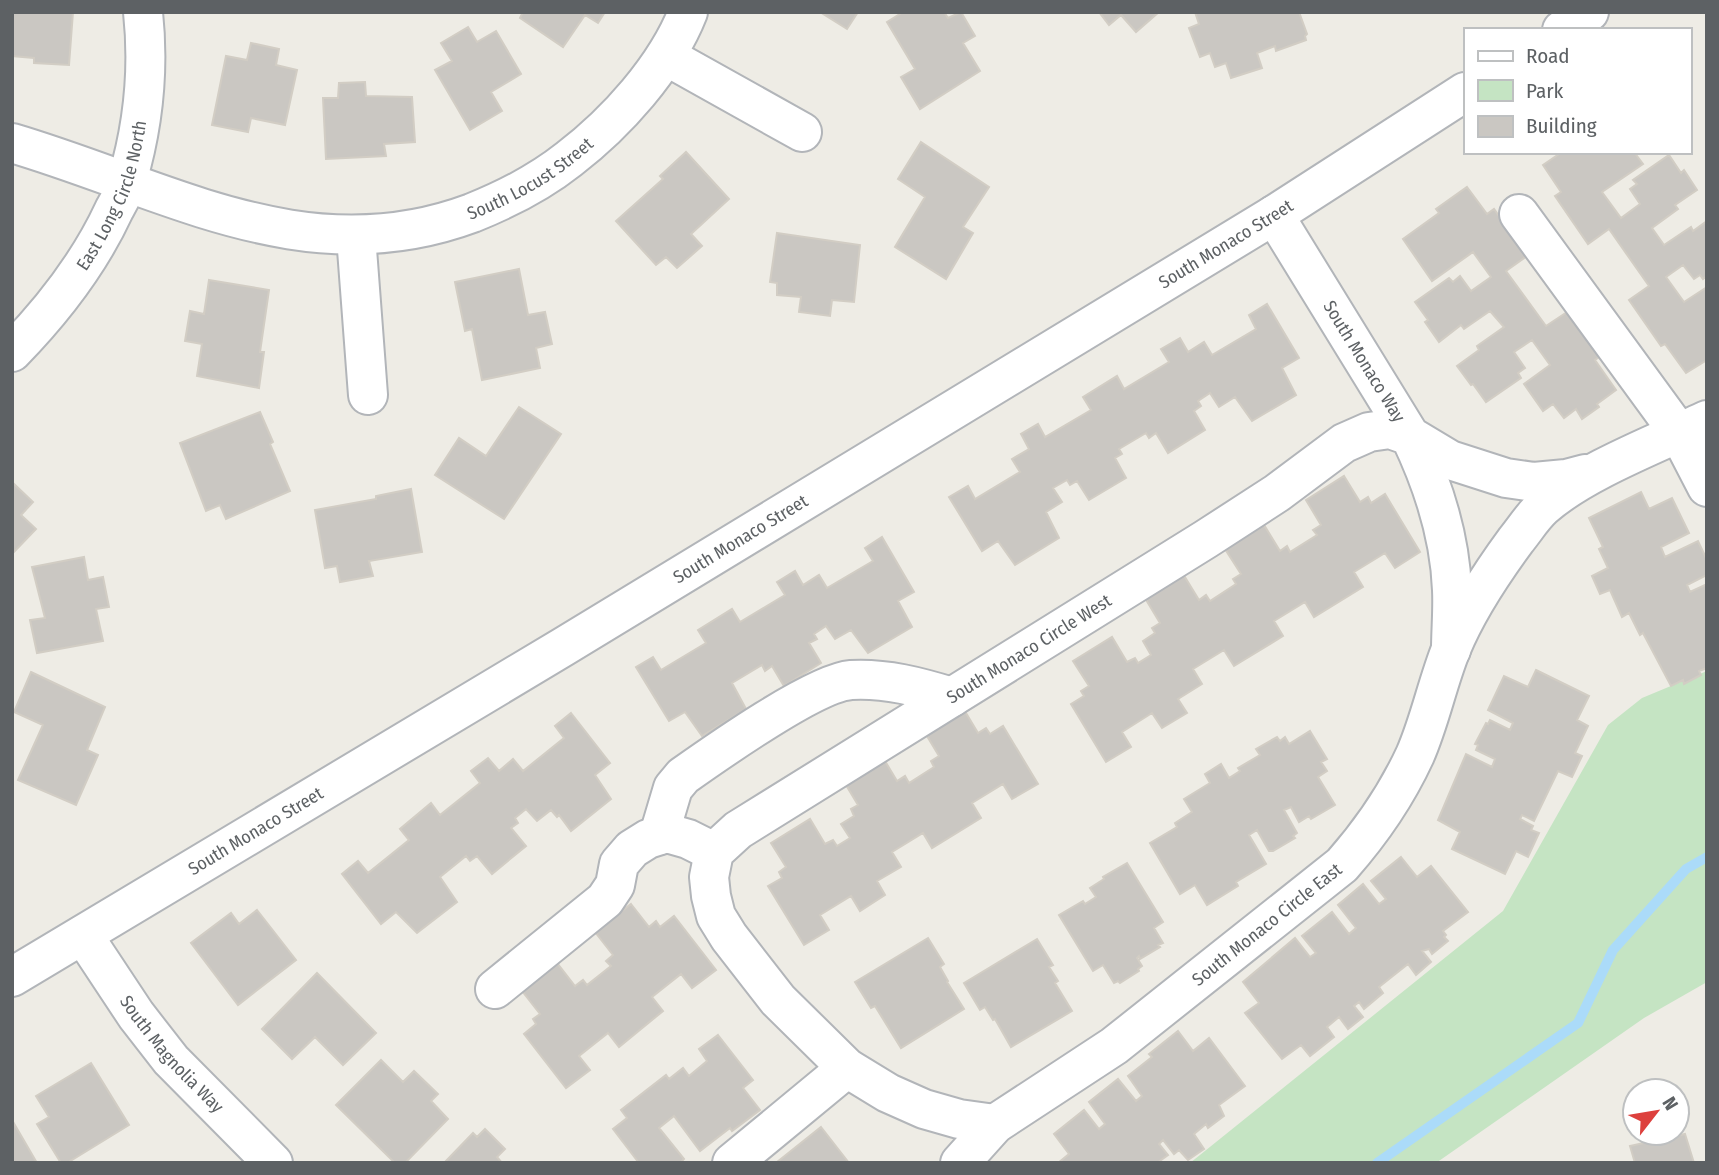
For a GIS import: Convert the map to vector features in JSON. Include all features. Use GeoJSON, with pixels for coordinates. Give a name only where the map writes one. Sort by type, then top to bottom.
{"type":"FeatureCollection","features":[{"type":"Feature","properties":{"kind":"street","name":"East Long Circle North"},"geometry":{"type":"LineString","coordinates":[[12,352],[69,289],[91,254],[127,183],[144,95],[146,52],[143,12]]}},
{"type":"Feature","properties":{"kind":"street","name":"South Locust Street"},"geometry":{"type":"LineString","coordinates":[[12,143],[127,183],[266,226],[313,234],[356,236],[403,232],[446,222],[518,193],[594,140],[626,106],[666,56],[688,12]]}},
{"type":"Feature","properties":{"kind":"street"},"geometry":{"type":"LineString","coordinates":[[1565,28],[1589,12]]}},
{"type":"Feature","properties":{"kind":"street"},"geometry":{"type":"LineString","coordinates":[[666,56],[802,132]]}},
{"type":"Feature","properties":{"kind":"street","name":"South Monaco Street"},"geometry":{"type":"LineString","coordinates":[[12,977],[1274,215],[1464,93]]}},
{"type":"Feature","properties":{"kind":"street"},"geometry":{"type":"LineString","coordinates":[[1519,214],[1693,426],[1707,486]]}},
{"type":"Feature","properties":{"kind":"street","name":"South Monaco Way"},"geometry":{"type":"LineString","coordinates":[[1274,215],[1410,436],[1450,460],[1506,478],[1534,482],[1566,479],[1607,467]]}},
{"type":"Feature","properties":{"kind":"street"},"geometry":{"type":"LineString","coordinates":[[356,236],[368,396]]}},
{"type":"Feature","properties":{"kind":"street","name":"South Monaco Way"},"geometry":{"type":"LineString","coordinates":[[1451,650],[1476,598],[1542,508],[1560,494],[1607,467],[1693,426]]}},
{"type":"Feature","properties":{"kind":"street","name":"South Monaco Circle West"},"geometry":{"type":"LineString","coordinates":[[714,852],[738,830],[1206,539],[1276,493],[1344,443],[1369,432],[1390,429],[1410,436]]}},
{"type":"Feature","properties":{"kind":"street"},"geometry":{"type":"LineString","coordinates":[[1410,436],[1437,503],[1447,549],[1452,590],[1451,650]]}},
{"type":"Feature","properties":{"kind":"street","name":"South Monaco Circle East"},"geometry":{"type":"LineString","coordinates":[[960,1163],[995,1124],[1114,1046],[1342,865],[1371,832],[1395,794],[1415,754],[1451,650]]}},
{"type":"Feature","properties":{"kind":"street"},"geometry":{"type":"LineString","coordinates":[[659,835],[673,788],[683,776],[818,690],[849,680],[883,680],[953,697]]}},
{"type":"Feature","properties":{"kind":"street"},"geometry":{"type":"LineString","coordinates":[[495,989],[606,900],[615,885],[619,864],[632,849],[648,839],[667,833],[688,839],[714,852],[709,877],[716,916],[778,1000],[847,1068],[888,1093],[924,1109],[959,1119],[995,1124]]}},
{"type":"Feature","properties":{"kind":"street","name":"South Magnolia Way"},"geometry":{"type":"LineString","coordinates":[[83,936],[136,1016],[255,1158]]}},
{"type":"Feature","properties":{"kind":"street"},"geometry":{"type":"LineString","coordinates":[[732,1163],[847,1068]]}},
{"type":"Feature","properties":{"kind":"green space"},"geometry":{"type":"Polygon","coordinates":[[[1707,671],[1707,982],[1644,1018],[1436,1163],[1190,1163],[1503,911],[1608,725],[1642,698],[1707,671]]]}},
{"type":"Feature","properties":{"kind":"building"},"geometry":{"type":"Polygon","coordinates":[[[12,12],[73,12],[69,65],[34,63],[34,58],[12,56],[12,12]]]}},
{"type":"Feature","properties":{"kind":"building"},"geometry":{"type":"Polygon","coordinates":[[[523,12],[605,12],[598,23],[585,15],[563,47],[520,18],[523,12]]]}},
{"type":"Feature","properties":{"kind":"building"},"geometry":{"type":"Polygon","coordinates":[[[820,12],[858,12],[847,29],[820,12]]]}},
{"type":"Feature","properties":{"kind":"building"},"geometry":{"type":"Polygon","coordinates":[[[903,12],[944,12],[948,18],[961,12],[975,36],[963,43],[980,71],[920,109],[901,77],[915,69],[887,22],[903,12]]]}},
{"type":"Feature","properties":{"kind":"building"},"geometry":{"type":"Polygon","coordinates":[[[1099,12],[1159,12],[1136,32],[1121,15],[1109,25],[1099,12]]]}},
{"type":"Feature","properties":{"kind":"building"},"geometry":{"type":"Polygon","coordinates":[[[1195,12],[1299,12],[1307,34],[1306,40],[1276,51],[1275,46],[1257,53],[1262,68],[1231,78],[1226,63],[1215,67],[1210,53],[1200,57],[1189,28],[1199,24],[1195,12]]]}},
{"type":"Feature","properties":{"kind":"building"},"geometry":{"type":"Polygon","coordinates":[[[468,27],[477,42],[496,31],[521,74],[491,92],[502,111],[470,130],[435,70],[452,61],[441,43],[468,27]]]}},
{"type":"Feature","properties":{"kind":"building"},"geometry":{"type":"Polygon","coordinates":[[[251,43],[279,49],[276,65],[297,70],[285,125],[251,118],[248,132],[212,125],[226,56],[247,60],[251,43]]]}},
{"type":"Feature","properties":{"kind":"building"},"geometry":{"type":"Polygon","coordinates":[[[365,82],[366,96],[412,97],[415,142],[384,144],[386,156],[326,159],[323,98],[338,98],[339,83],[365,82]]]}},
{"type":"Feature","properties":{"kind":"building"},"geometry":{"type":"Polygon","coordinates":[[[921,142],[989,187],[963,227],[973,233],[946,279],[895,247],[925,197],[898,179],[921,142]]]}},
{"type":"Feature","properties":{"kind":"building"},"geometry":{"type":"Polygon","coordinates":[[[686,152],[729,199],[691,234],[702,246],[677,268],[666,257],[656,265],[616,221],[663,179],[660,176],[686,152]]]}},
{"type":"Feature","properties":{"kind":"building"},"geometry":{"type":"Polygon","coordinates":[[[1559,154],[1636,154],[1643,164],[1602,192],[1621,218],[1640,204],[1630,189],[1637,184],[1633,180],[1669,155],[1681,173],[1684,170],[1697,190],[1675,205],[1678,209],[1652,228],[1664,245],[1691,227],[1693,231],[1707,221],[1707,276],[1703,279],[1700,275],[1694,279],[1683,265],[1666,277],[1684,302],[1707,287],[1707,360],[1686,373],[1665,344],[1661,346],[1629,300],[1649,286],[1609,229],[1588,244],[1555,196],[1561,192],[1543,165],[1559,154]]]}},
{"type":"Feature","properties":{"kind":"building"},"geometry":{"type":"Polygon","coordinates":[[[1467,187],[1487,214],[1494,209],[1527,256],[1506,271],[1546,326],[1567,312],[1599,357],[1595,360],[1616,390],[1582,419],[1576,409],[1564,418],[1553,404],[1543,411],[1524,384],[1550,365],[1532,340],[1514,352],[1525,368],[1518,373],[1521,378],[1486,402],[1457,366],[1479,350],[1477,346],[1504,327],[1490,311],[1464,329],[1461,325],[1439,342],[1415,302],[1449,278],[1453,282],[1460,276],[1471,291],[1491,277],[1473,252],[1432,281],[1403,239],[1439,213],[1436,209],[1467,187]]]}},
{"type":"Feature","properties":{"kind":"building"},"geometry":{"type":"Polygon","coordinates":[[[777,233],[860,245],[854,302],[832,300],[830,316],[799,312],[801,297],[777,295],[777,283],[770,282],[777,233]]]}},
{"type":"Feature","properties":{"kind":"building"},"geometry":{"type":"Polygon","coordinates":[[[519,269],[528,315],[545,312],[552,344],[536,348],[540,368],[482,380],[472,329],[465,331],[455,282],[519,269]]]}},
{"type":"Feature","properties":{"kind":"building"},"geometry":{"type":"Polygon","coordinates":[[[209,280],[269,290],[260,352],[264,352],[259,388],[197,376],[202,344],[185,341],[190,311],[204,314],[209,280]]]}},
{"type":"Feature","properties":{"kind":"building"},"geometry":{"type":"Polygon","coordinates":[[[1267,304],[1299,358],[1282,368],[1296,395],[1252,421],[1235,397],[1219,407],[1210,393],[1198,401],[1201,406],[1194,411],[1205,430],[1168,453],[1156,433],[1149,438],[1146,433],[1119,449],[1122,454],[1115,458],[1126,478],[1089,500],[1077,481],[1070,485],[1067,480],[1053,488],[1062,502],[1046,512],[1059,538],[1015,565],[998,541],[982,551],[949,497],[968,486],[975,499],[1020,472],[1012,459],[1029,449],[1021,434],[1038,424],[1045,437],[1091,410],[1083,397],[1117,376],[1124,389],[1169,362],[1161,349],[1180,338],[1188,352],[1204,342],[1212,355],[1256,329],[1249,315],[1267,304]]]}},
{"type":"Feature","properties":{"kind":"building"},"geometry":{"type":"Polygon","coordinates":[[[519,407],[561,434],[504,519],[435,475],[459,438],[486,456],[519,407]]]}},
{"type":"Feature","properties":{"kind":"building"},"geometry":{"type":"Polygon","coordinates":[[[260,412],[290,491],[226,519],[220,505],[206,511],[180,443],[260,412]]]}},
{"type":"Feature","properties":{"kind":"building"},"geometry":{"type":"Polygon","coordinates":[[[1344,476],[1360,502],[1368,497],[1371,503],[1385,494],[1420,552],[1395,568],[1385,553],[1354,572],[1363,587],[1314,617],[1305,602],[1274,621],[1283,636],[1234,666],[1224,650],[1193,669],[1202,684],[1178,699],[1187,713],[1162,728],[1152,713],[1122,732],[1131,747],[1106,762],[1071,704],[1084,696],[1081,691],[1089,686],[1073,661],[1112,637],[1127,662],[1135,658],[1138,663],[1151,655],[1143,641],[1155,633],[1152,628],[1160,623],[1145,598],[1183,574],[1199,600],[1206,595],[1210,601],[1236,584],[1233,579],[1241,574],[1225,549],[1264,525],[1280,551],[1287,546],[1290,552],[1317,535],[1313,530],[1321,525],[1306,500],[1344,476]]]}},
{"type":"Feature","properties":{"kind":"building"},"geometry":{"type":"Polygon","coordinates":[[[12,482],[33,502],[21,515],[36,529],[12,554],[12,482]]]}},
{"type":"Feature","properties":{"kind":"building"},"geometry":{"type":"Polygon","coordinates":[[[411,489],[422,552],[369,561],[373,576],[340,582],[337,566],[325,568],[315,510],[376,499],[376,496],[411,489]]]}},
{"type":"Feature","properties":{"kind":"building"},"geometry":{"type":"Polygon","coordinates":[[[1641,492],[1649,509],[1672,498],[1689,533],[1661,547],[1665,557],[1698,541],[1707,560],[1707,575],[1687,585],[1690,592],[1707,584],[1707,668],[1699,671],[1701,675],[1684,684],[1683,680],[1671,686],[1643,633],[1640,635],[1629,613],[1622,617],[1610,590],[1600,594],[1592,576],[1608,568],[1599,549],[1603,547],[1589,518],[1641,492]]]}},
{"type":"Feature","properties":{"kind":"building"},"geometry":{"type":"Polygon","coordinates":[[[882,537],[914,592],[898,601],[912,627],[868,653],[851,630],[835,639],[826,626],[814,634],[817,639],[809,643],[821,663],[784,686],[772,666],[765,671],[762,665],[732,683],[746,709],[702,736],[685,712],[669,721],[636,667],[653,657],[661,670],[706,643],[698,630],[732,609],[740,622],[785,595],[777,582],[795,571],[803,585],[819,575],[827,588],[873,561],[865,548],[882,537]]]}},
{"type":"Feature","properties":{"kind":"building"},"geometry":{"type":"Polygon","coordinates":[[[84,557],[88,580],[103,577],[109,607],[96,609],[103,641],[37,653],[30,620],[45,618],[32,567],[84,557]]]}},
{"type":"Feature","properties":{"kind":"building"},"geometry":{"type":"Polygon","coordinates":[[[1536,670],[1589,696],[1577,720],[1588,726],[1575,753],[1582,756],[1572,777],[1558,771],[1534,821],[1522,815],[1520,819],[1533,826],[1531,830],[1539,833],[1528,857],[1516,851],[1505,874],[1452,849],[1460,832],[1438,820],[1466,754],[1492,767],[1495,759],[1476,750],[1478,745],[1475,744],[1486,723],[1490,720],[1510,730],[1513,723],[1488,710],[1504,676],[1528,687],[1536,670]]]}},
{"type":"Feature","properties":{"kind":"building"},"geometry":{"type":"Polygon","coordinates":[[[31,672],[105,707],[87,750],[98,755],[76,805],[18,780],[43,725],[14,712],[31,672]]]}},
{"type":"Feature","properties":{"kind":"building"},"geometry":{"type":"Polygon","coordinates":[[[963,708],[978,733],[986,728],[990,734],[1003,726],[1038,784],[1012,799],[1003,784],[972,803],[981,818],[932,848],[923,833],[892,852],[901,867],[877,881],[885,895],[860,911],[851,896],[820,915],[829,930],[804,945],[768,886],[782,878],[779,872],[786,867],[771,843],[810,819],[825,844],[833,840],[837,846],[850,838],[841,824],[854,816],[851,809],[858,805],[843,780],[882,756],[897,781],[905,776],[909,783],[934,767],[931,761],[939,756],[924,731],[963,708]]]}},
{"type":"Feature","properties":{"kind":"building"},"geometry":{"type":"Polygon","coordinates":[[[571,713],[610,763],[595,775],[611,799],[571,831],[559,815],[557,817],[551,810],[537,821],[526,809],[515,818],[518,823],[511,828],[526,846],[492,874],[477,856],[470,861],[466,856],[440,877],[457,902],[417,933],[396,912],[381,924],[342,874],[358,861],[368,873],[409,840],[400,829],[431,803],[440,815],[480,783],[471,771],[488,758],[499,771],[513,759],[523,771],[564,738],[555,726],[571,713]]]}},
{"type":"Feature","properties":{"kind":"building"},"geometry":{"type":"Polygon","coordinates":[[[1310,731],[1327,759],[1321,762],[1327,771],[1318,777],[1335,805],[1311,819],[1309,816],[1299,822],[1291,807],[1284,810],[1297,833],[1293,836],[1295,838],[1273,851],[1269,851],[1257,830],[1249,835],[1266,864],[1236,882],[1238,886],[1207,905],[1195,885],[1180,894],[1150,843],[1177,827],[1175,823],[1192,812],[1184,799],[1210,783],[1205,774],[1221,764],[1229,778],[1240,771],[1238,768],[1260,755],[1256,749],[1277,737],[1280,741],[1285,737],[1289,744],[1310,731]]]}},
{"type":"Feature","properties":{"kind":"building"},"geometry":{"type":"Polygon","coordinates":[[[1401,857],[1417,877],[1431,866],[1468,912],[1443,931],[1448,941],[1432,954],[1429,949],[1422,951],[1431,962],[1416,975],[1408,964],[1379,987],[1383,993],[1364,1009],[1359,1002],[1354,1006],[1363,1017],[1348,1029],[1339,1017],[1327,1027],[1334,1037],[1310,1056],[1301,1045],[1282,1059],[1245,1013],[1259,1003],[1243,982],[1295,938],[1310,957],[1316,953],[1302,936],[1332,912],[1349,934],[1356,928],[1338,905],[1363,884],[1379,904],[1386,899],[1371,881],[1401,857]]]}},
{"type":"Feature","properties":{"kind":"building"},"geometry":{"type":"Polygon","coordinates":[[[1127,863],[1163,922],[1154,928],[1163,943],[1140,959],[1139,956],[1137,958],[1142,966],[1139,971],[1120,983],[1114,983],[1103,965],[1093,971],[1059,915],[1096,897],[1090,888],[1127,863]]]}},
{"type":"Feature","properties":{"kind":"building"},"geometry":{"type":"Polygon","coordinates":[[[631,904],[649,927],[656,921],[660,927],[674,916],[716,970],[692,988],[681,974],[652,997],[663,1011],[619,1047],[608,1033],[579,1056],[590,1070],[566,1088],[524,1034],[536,1024],[533,1019],[540,1014],[522,991],[557,963],[575,986],[583,980],[587,985],[611,966],[606,961],[613,955],[595,932],[631,904]]]}},
{"type":"Feature","properties":{"kind":"building"},"geometry":{"type":"Polygon","coordinates":[[[257,910],[296,960],[238,1005],[191,943],[231,913],[239,924],[257,910]]]}},
{"type":"Feature","properties":{"kind":"building"},"geometry":{"type":"Polygon","coordinates":[[[928,938],[944,964],[940,967],[947,982],[964,1009],[901,1048],[875,1006],[871,1008],[855,982],[928,938]]]}},
{"type":"Feature","properties":{"kind":"building"},"geometry":{"type":"Polygon","coordinates":[[[1037,939],[1053,965],[1049,967],[1058,981],[1055,983],[1072,1011],[1011,1047],[995,1019],[993,1020],[985,1007],[980,1010],[964,983],[1037,939]]]}},
{"type":"Feature","properties":{"kind":"building"},"geometry":{"type":"Polygon","coordinates":[[[317,973],[376,1033],[343,1065],[315,1037],[292,1059],[262,1029],[317,973]]]}},
{"type":"Feature","properties":{"kind":"building"},"geometry":{"type":"Polygon","coordinates":[[[1178,1031],[1193,1051],[1209,1038],[1245,1086],[1219,1105],[1224,1116],[1208,1128],[1206,1124],[1194,1134],[1204,1149],[1188,1160],[1179,1150],[1174,1154],[1163,1140],[1159,1144],[1168,1155],[1157,1163],[1058,1163],[1069,1154],[1054,1134],[1084,1110],[1099,1129],[1105,1124],[1089,1102],[1118,1079],[1136,1101],[1142,1096],[1128,1076],[1152,1057],[1149,1054],[1178,1031]]]}},
{"type":"Feature","properties":{"kind":"building"},"geometry":{"type":"Polygon","coordinates":[[[718,1035],[753,1080],[743,1088],[760,1110],[700,1151],[674,1116],[659,1128],[684,1159],[680,1163],[639,1163],[613,1129],[627,1118],[621,1110],[666,1075],[669,1079],[683,1068],[689,1076],[707,1061],[699,1049],[718,1035]]]}},
{"type":"Feature","properties":{"kind":"building"},"geometry":{"type":"Polygon","coordinates":[[[381,1060],[403,1082],[414,1071],[438,1094],[431,1101],[448,1119],[405,1163],[395,1163],[336,1105],[381,1060]]]}},
{"type":"Feature","properties":{"kind":"building"},"geometry":{"type":"Polygon","coordinates":[[[91,1063],[129,1125],[67,1163],[61,1163],[37,1124],[49,1117],[36,1096],[91,1063]]]}},
{"type":"Feature","properties":{"kind":"building"},"geometry":{"type":"Polygon","coordinates":[[[12,1120],[37,1163],[12,1163],[12,1120]]]}},
{"type":"Feature","properties":{"kind":"building"},"geometry":{"type":"Polygon","coordinates":[[[821,1127],[849,1163],[777,1162],[821,1127]]]}},
{"type":"Feature","properties":{"kind":"building"},"geometry":{"type":"Polygon","coordinates":[[[485,1129],[505,1149],[497,1157],[502,1163],[444,1163],[473,1133],[477,1137],[485,1129]]]}},
{"type":"Feature","properties":{"kind":"building"},"geometry":{"type":"Polygon","coordinates":[[[1630,1147],[1689,1147],[1694,1163],[1635,1163],[1630,1147]]]}},
{"type":"Feature","properties":{"kind":"waterway"},"geometry":{"type":"LineString","coordinates":[[1377,1163],[1578,1023],[1613,950],[1686,869],[1707,857]]}}]}
